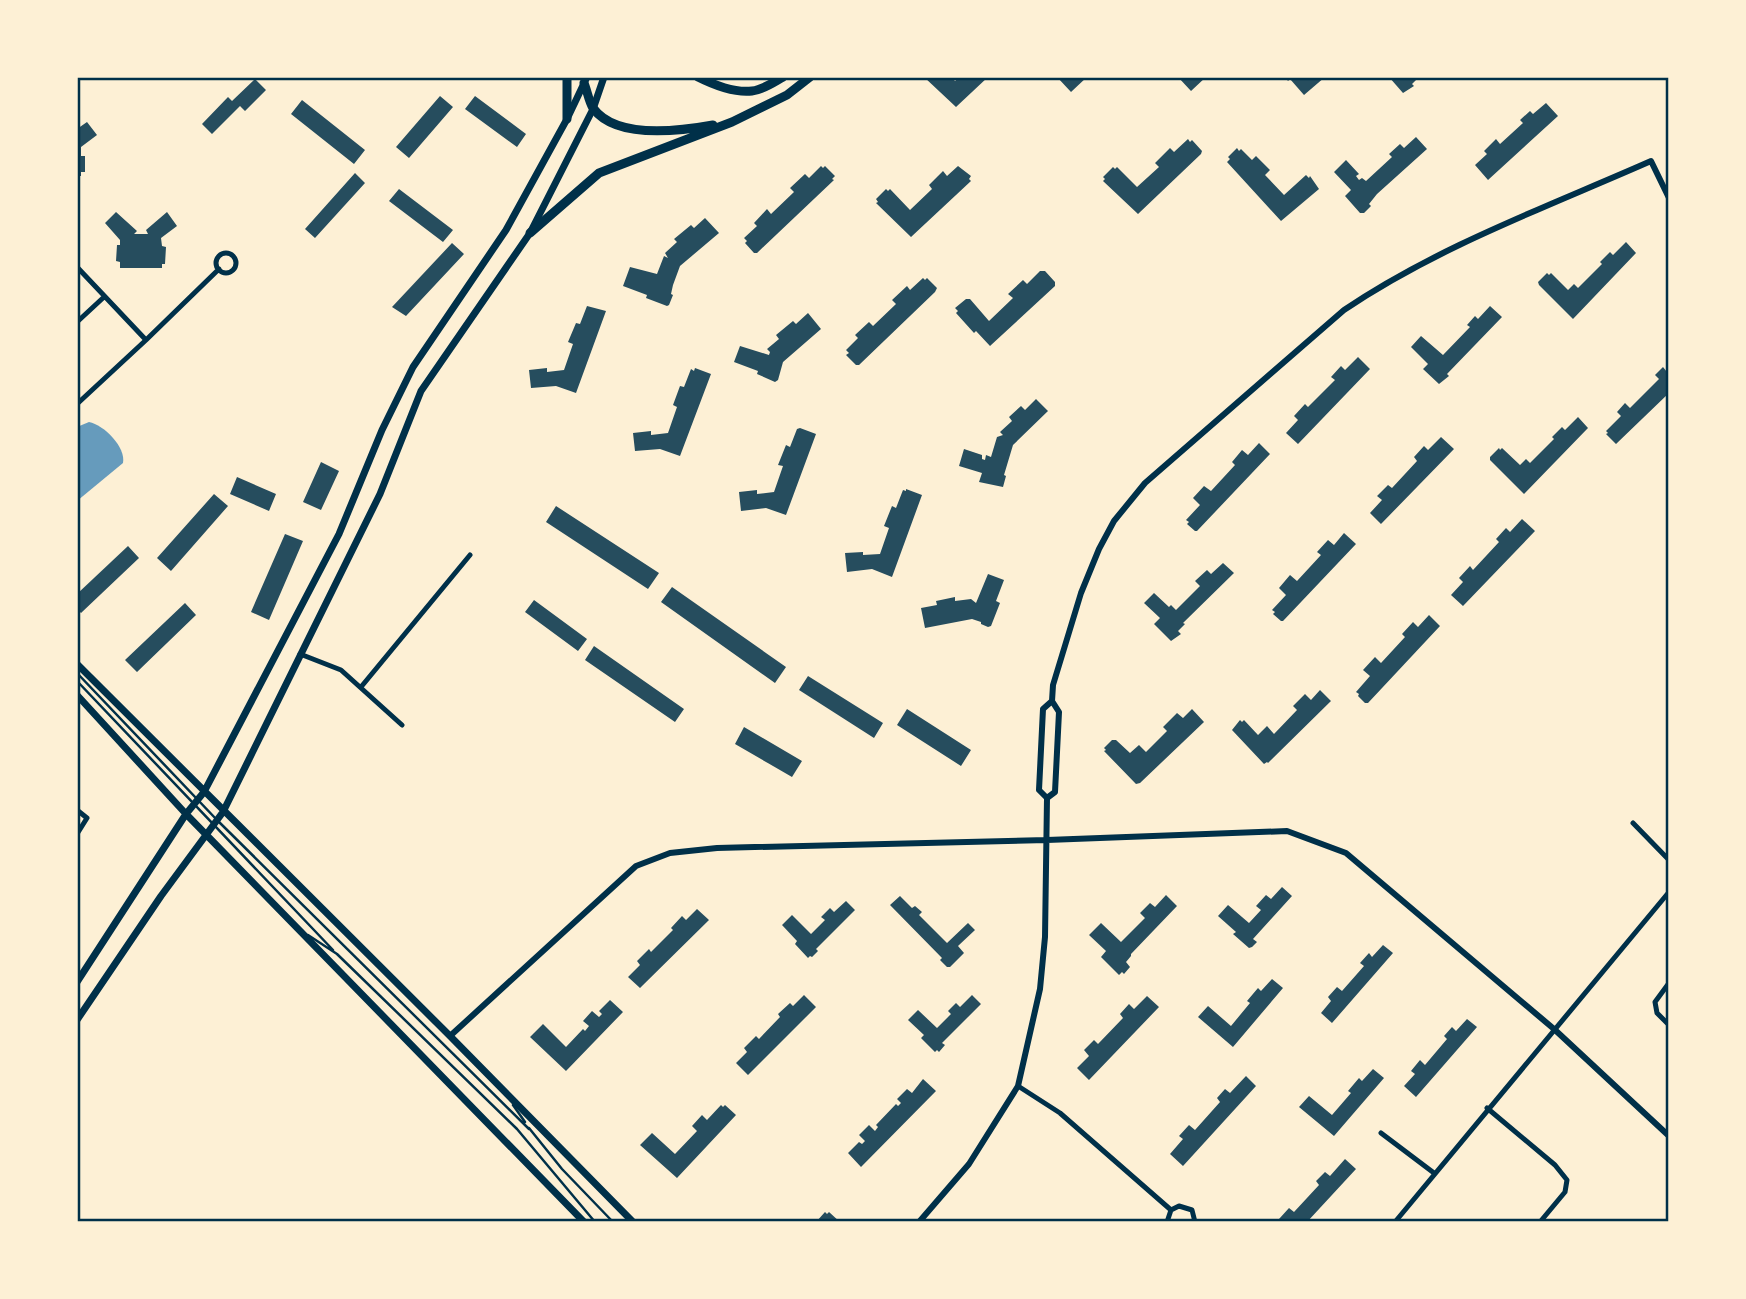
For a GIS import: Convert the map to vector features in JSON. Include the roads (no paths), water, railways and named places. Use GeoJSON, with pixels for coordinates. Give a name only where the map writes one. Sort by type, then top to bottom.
{"type":"FeatureCollection","features":[{"type":"Feature","properties":{"kind":"highway"},"geometry":{"type":"LineString","coordinates":[[567,77],[567,119]]}},
{"type":"Feature","properties":{"kind":"highway"},"geometry":{"type":"LineString","coordinates":[[698,77],[715,85],[752,91],[783,77]]}},
{"type":"Feature","properties":{"kind":"highway"},"geometry":{"type":"LineString","coordinates":[[530,233],[599,173],[732,122],[788,95],[810,77]]}},
{"type":"Feature","properties":{"kind":"highway"},"geometry":{"type":"LineString","coordinates":[[585,80],[593,109],[613,123],[652,132],[683,131],[732,122]]}},
{"type":"Feature","properties":{"kind":"main road"},"geometry":{"type":"LineString","coordinates":[[77,1020],[161,895],[223,812],[380,494],[421,391],[530,233],[593,109],[604,77]]}},
{"type":"Feature","properties":{"kind":"main road"},"geometry":{"type":"LineString","coordinates":[[77,982],[204,792],[340,534],[382,429],[413,367],[506,230],[567,119],[585,80]]}},
{"type":"Feature","properties":{"kind":"main road"},"geometry":{"type":"LineString","coordinates":[[77,664],[633,1222]]}},
{"type":"Feature","properties":{"kind":"main road"},"geometry":{"type":"LineString","coordinates":[[77,695],[207,835],[584,1222]]}},
{"type":"Feature","properties":{"kind":"street"},"geometry":{"type":"LineString","coordinates":[[1047,798],[1055,792],[1059,712],[1052,701],[1053,685],[1081,593],[1114,521],[1146,483],[1344,310],[1429,259],[1651,161],[1669,198]]}},
{"type":"Feature","properties":{"kind":"street"},"geometry":{"type":"LineString","coordinates":[[77,267],[146,340]]}},
{"type":"Feature","properties":{"kind":"street"},"geometry":{"type":"LineString","coordinates":[[77,404],[219,270]]}},
{"type":"Feature","properties":{"kind":"street"},"geometry":{"type":"LineString","coordinates":[[77,322],[104,297]]}},
{"type":"Feature","properties":{"kind":"street"},"geometry":{"type":"LineString","coordinates":[[361,687],[470,555]]}},
{"type":"Feature","properties":{"kind":"street"},"geometry":{"type":"LineString","coordinates":[[300,654],[341,670],[402,725]]}},
{"type":"Feature","properties":{"kind":"street"},"geometry":{"type":"LineString","coordinates":[[919,1222],[969,1164],[1018,1086],[1040,989],[1045,937],[1047,798],[1039,790],[1043,709],[1052,701]]}},
{"type":"Feature","properties":{"kind":"street"},"geometry":{"type":"LineString","coordinates":[[77,810],[87,818],[77,834]]}},
{"type":"Feature","properties":{"kind":"street"},"geometry":{"type":"LineString","coordinates":[[1633,823],[1669,860]]}},
{"type":"Feature","properties":{"kind":"street"},"geometry":{"type":"LineString","coordinates":[[450,1036],[636,866],[670,853],[717,848],[1047,841],[1287,831],[1346,853],[1554,1029],[1669,1136]]}},
{"type":"Feature","properties":{"kind":"street"},"geometry":{"type":"LineString","coordinates":[[1395,1222],[1669,892]]}},
{"type":"Feature","properties":{"kind":"street"},"geometry":{"type":"LineString","coordinates":[[1669,983],[1655,1002],[1657,1013],[1669,1025]]}},
{"type":"Feature","properties":{"kind":"street"},"geometry":{"type":"LineString","coordinates":[[1018,1086],[1060,1113],[1171,1210]]}},
{"type":"Feature","properties":{"kind":"street"},"geometry":{"type":"LineString","coordinates":[[1487,1108],[1555,1165],[1567,1180],[1565,1192],[1540,1222]]}},
{"type":"Feature","properties":{"kind":"street"},"geometry":{"type":"LineString","coordinates":[[1381,1133],[1434,1173]]}},
{"type":"Feature","properties":{"kind":"street"},"geometry":{"type":"LineString","coordinates":[[1167,1222],[1171,1210],[1179,1206],[1188,1208],[1194,1214],[1195,1222]]}},
{"type":"Feature","properties":{"kind":"lane"},"geometry":{"type":"LineString","coordinates":[[77,673],[337,954],[517,1129],[595,1221]]}},
{"type":"Feature","properties":{"kind":"lane"},"geometry":{"type":"LineString","coordinates":[[77,681],[215,823],[529,1129],[562,1169],[613,1222]]}},
{"type":"Feature","properties":{"kind":"lane"},"geometry":{"type":"LineString","coordinates":[[302,931],[337,954]]}},
{"type":"Feature","properties":{"kind":"lane"},"geometry":{"type":"LineString","coordinates":[[504,1090],[529,1129]]}},
{"type":"Feature","properties":{"kind":"water"},"geometry":{"type":"Polygon","coordinates":[[[89,422],[101,427],[118,444],[123,463],[77,501],[77,427],[89,422]]]}}]}
